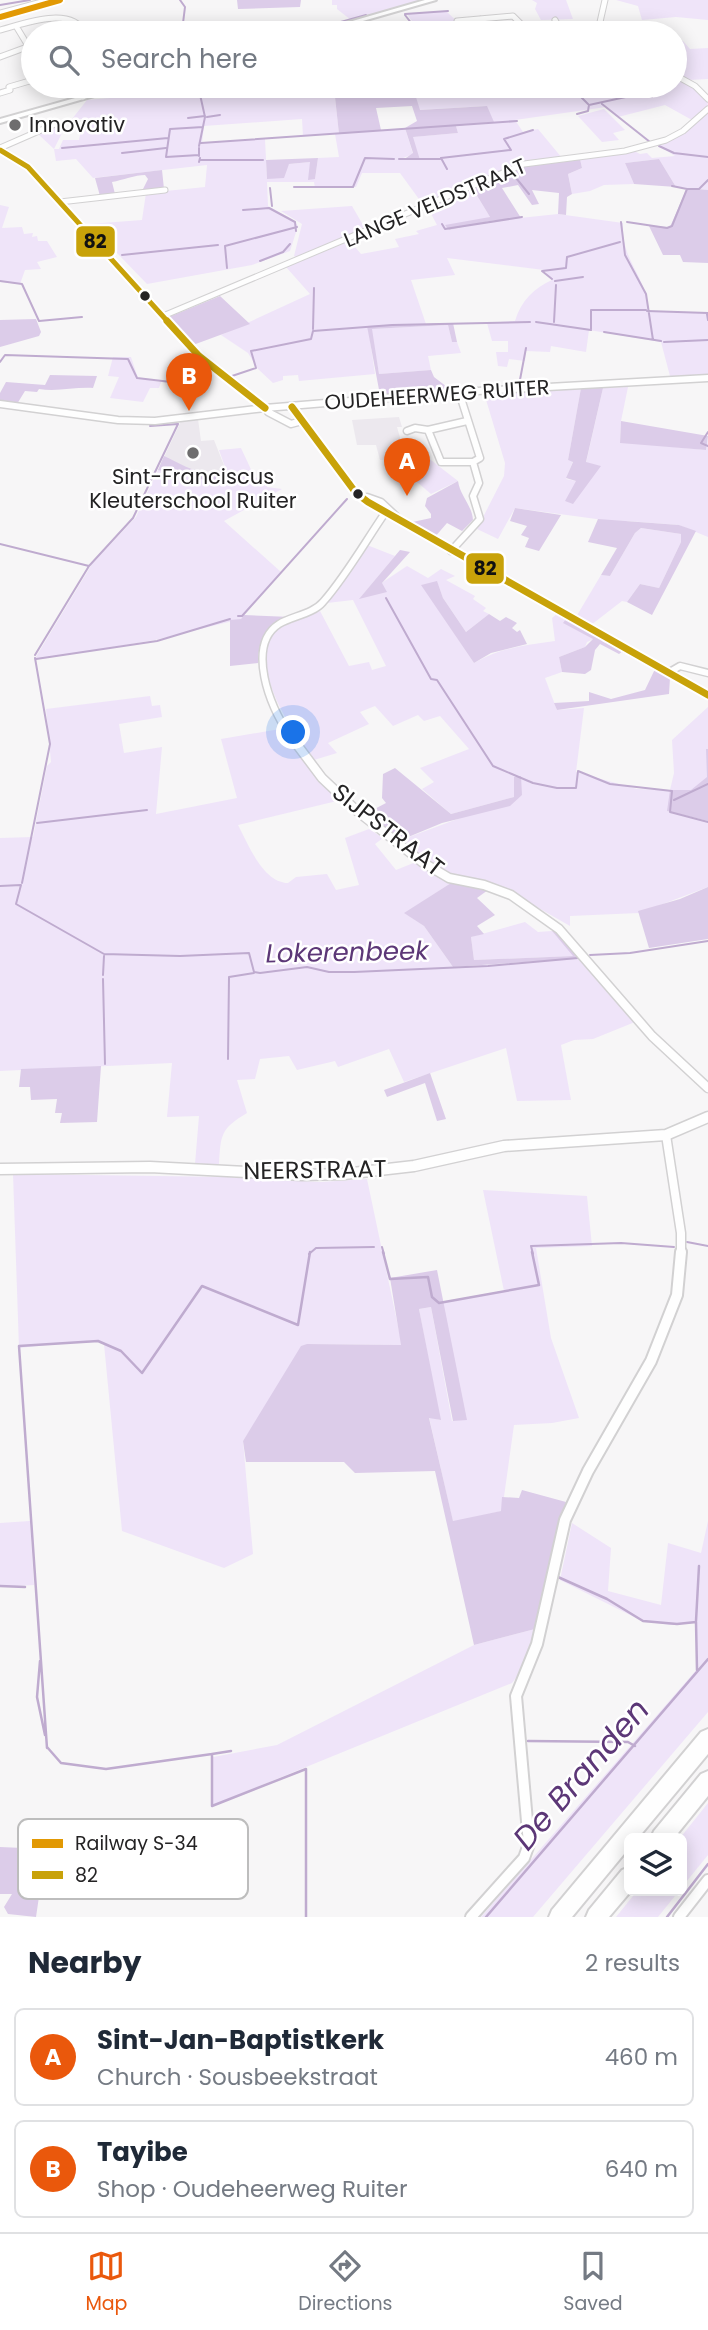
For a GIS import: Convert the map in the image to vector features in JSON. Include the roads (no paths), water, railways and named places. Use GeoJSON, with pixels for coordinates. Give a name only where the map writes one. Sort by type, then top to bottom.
{"type":"FeatureCollection","features":[{"type":"Feature","properties":{"kind":"highway"},"geometry":{"type":"LineString","coordinates":[[559,1917],[708,1739]]}},
{"type":"Feature","properties":{"kind":"highway"},"geometry":{"type":"LineString","coordinates":[[665,1833],[708,1781]]}},
{"type":"Feature","properties":{"kind":"highway"},"geometry":{"type":"LineString","coordinates":[[596,1917],[624,1883]]}},
{"type":"Feature","properties":{"kind":"main road"},"geometry":{"type":"LineString","coordinates":[[357,21],[433,0]]}},
{"type":"Feature","properties":{"kind":"main road"},"geometry":{"type":"LineString","coordinates":[[0,121],[80,98]]}},
{"type":"Feature","properties":{"kind":"street"},"geometry":{"type":"LineString","coordinates":[[0,13],[49,0]]}},
{"type":"Feature","properties":{"kind":"street"},"geometry":{"type":"LineString","coordinates":[[600,21],[605,0]]}},
{"type":"Feature","properties":{"kind":"street"},"geometry":{"type":"LineString","coordinates":[[457,21],[513,16],[518,21]]}},
{"type":"Feature","properties":{"kind":"street"},"geometry":{"type":"LineString","coordinates":[[42,21],[58,18],[70,21]]}},
{"type":"Feature","properties":{"kind":"street"},"geometry":{"type":"LineString","coordinates":[[0,30],[21,25]]}},
{"type":"Feature","properties":{"kind":"street"},"geometry":{"type":"LineString","coordinates":[[16,26],[21,36]]}},
{"type":"Feature","properties":{"kind":"street"},"geometry":{"type":"LineString","coordinates":[[0,57],[21,49]]}},
{"type":"Feature","properties":{"kind":"street"},"geometry":{"type":"LineString","coordinates":[[687,82],[708,99]]}},
{"type":"Feature","properties":{"kind":"street"},"geometry":{"type":"LineString","coordinates":[[0,93],[21,83]]}},
{"type":"Feature","properties":{"kind":"street","name":"LANGE VELDSTRAAT"},"geometry":{"type":"LineString","coordinates":[[163,316],[524,164],[636,149],[666,140],[683,131],[708,109]]}},
{"type":"Feature","properties":{"kind":"street"},"geometry":{"type":"LineString","coordinates":[[55,124],[2,147],[28,167],[199,356],[266,410],[291,424],[302,421]]}},
{"type":"Feature","properties":{"kind":"street"},"geometry":{"type":"LineString","coordinates":[[60,202],[165,190]]}},
{"type":"Feature","properties":{"kind":"street","name":"OUDEHEERWEG RUITER"},"geometry":{"type":"LineString","coordinates":[[0,404],[135,422],[459,392],[708,378]]}},
{"type":"Feature","properties":{"kind":"street"},"geometry":{"type":"LineString","coordinates":[[428,430],[441,462],[473,462],[480,458],[459,392]]}},
{"type":"Feature","properties":{"kind":"street"},"geometry":{"type":"LineString","coordinates":[[292,407],[356,493],[451,551],[708,695]]}},
{"type":"Feature","properties":{"kind":"street"},"geometry":{"type":"LineString","coordinates":[[407,431],[415,428],[428,430],[467,421]]}},
{"type":"Feature","properties":{"kind":"street"},"geometry":{"type":"LineString","coordinates":[[451,551],[480,519],[473,496],[479,483],[473,462]]}},
{"type":"Feature","properties":{"kind":"street"},"geometry":{"type":"LineString","coordinates":[[356,493],[381,502],[396,519]]}},
{"type":"Feature","properties":{"kind":"street","name":"SIJPSTRAAT"},"geometry":{"type":"LineString","coordinates":[[385,513],[321,605],[277,625],[267,637],[261,654],[261,666],[280,722],[322,778],[357,811],[422,862],[449,878],[484,885],[511,895],[559,929],[652,1036],[708,1088]]}},
{"type":"Feature","properties":{"kind":"street"},"geometry":{"type":"LineString","coordinates":[[668,673],[680,666],[708,673]]}},
{"type":"Feature","properties":{"kind":"street","name":"NEERSTRAAT"},"geometry":{"type":"LineString","coordinates":[[0,1169],[150,1167],[302,1175],[344,1174],[414,1166],[504,1146],[666,1135],[708,1117]]}},
{"type":"Feature","properties":{"kind":"street"},"geometry":{"type":"LineString","coordinates":[[471,1917],[524,1858],[529,1844],[516,1696],[537,1644],[565,1520],[588,1471],[651,1361],[677,1295],[681,1271],[681,1234],[666,1135]]}},
{"type":"Feature","properties":{"kind":"street"},"geometry":{"type":"LineString","coordinates":[[680,1917],[708,1880]]}},
{"type":"Feature","properties":{"kind":"waterway"},"geometry":{"type":"LineString","coordinates":[[0,5],[30,0]]}},
{"type":"Feature","properties":{"kind":"waterway"},"geometry":{"type":"LineString","coordinates":[[180,0],[185,7],[183,21]]}},
{"type":"Feature","properties":{"kind":"waterway"},"geometry":{"type":"LineString","coordinates":[[405,14],[448,11]]}},
{"type":"Feature","properties":{"kind":"waterway"},"geometry":{"type":"LineString","coordinates":[[344,21],[366,15]]}},
{"type":"Feature","properties":{"kind":"waterway"},"geometry":{"type":"LineString","coordinates":[[405,15],[410,21]]}},
{"type":"Feature","properties":{"kind":"waterway"},"geometry":{"type":"LineString","coordinates":[[201,98],[205,116]]}},
{"type":"Feature","properties":{"kind":"waterway"},"geometry":{"type":"LineString","coordinates":[[582,98],[588,104]]}},
{"type":"Feature","properties":{"kind":"waterway"},"geometry":{"type":"LineString","coordinates":[[577,114],[588,111],[589,105],[621,98]]}},
{"type":"Feature","properties":{"kind":"waterway"},"geometry":{"type":"LineString","coordinates":[[602,104],[650,142]]}},
{"type":"Feature","properties":{"kind":"waterway"},"geometry":{"type":"LineString","coordinates":[[207,117],[220,115]]}},
{"type":"Feature","properties":{"kind":"waterway"},"geometry":{"type":"LineString","coordinates":[[188,118],[205,116]]}},
{"type":"Feature","properties":{"kind":"waterway"},"geometry":{"type":"LineString","coordinates":[[203,127],[205,116]]}},
{"type":"Feature","properties":{"kind":"waterway"},"geometry":{"type":"LineString","coordinates":[[201,143],[517,121]]}},
{"type":"Feature","properties":{"kind":"waterway"},"geometry":{"type":"LineString","coordinates":[[199,146],[203,127]]}},
{"type":"Feature","properties":{"kind":"waterway"},"geometry":{"type":"LineString","coordinates":[[199,155],[166,157],[170,129],[203,127]]}},
{"type":"Feature","properties":{"kind":"waterway"},"geometry":{"type":"LineString","coordinates":[[447,169],[441,158],[511,150],[504,139],[533,130]]}},
{"type":"Feature","properties":{"kind":"waterway"},"geometry":{"type":"LineString","coordinates":[[62,148],[168,138]]}},
{"type":"Feature","properties":{"kind":"waterway"},"geometry":{"type":"LineString","coordinates":[[659,146],[674,153],[708,157]]}},
{"type":"Feature","properties":{"kind":"waterway"},"geometry":{"type":"LineString","coordinates":[[122,153],[166,148]]}},
{"type":"Feature","properties":{"kind":"waterway"},"geometry":{"type":"LineString","coordinates":[[199,148],[199,155]]}},
{"type":"Feature","properties":{"kind":"waterway"},"geometry":{"type":"LineString","coordinates":[[199,162],[200,158]]}},
{"type":"Feature","properties":{"kind":"waterway"},"geometry":{"type":"LineString","coordinates":[[294,187],[353,187],[365,158],[394,159]]}},
{"type":"Feature","properties":{"kind":"waterway"},"geometry":{"type":"LineString","coordinates":[[399,159],[440,159]]}},
{"type":"Feature","properties":{"kind":"waterway"},"geometry":{"type":"LineString","coordinates":[[200,160],[263,160]]}},
{"type":"Feature","properties":{"kind":"waterway"},"geometry":{"type":"LineString","coordinates":[[512,173],[529,194]]}},
{"type":"Feature","properties":{"kind":"waterway"},"geometry":{"type":"LineString","coordinates":[[687,189],[699,189],[708,180]]}},
{"type":"Feature","properties":{"kind":"waterway"},"geometry":{"type":"LineString","coordinates":[[672,186],[687,189]]}},
{"type":"Feature","properties":{"kind":"waterway"},"geometry":{"type":"LineString","coordinates":[[270,188],[272,206]]}},
{"type":"Feature","properties":{"kind":"waterway"},"geometry":{"type":"LineString","coordinates":[[627,222],[667,228],[672,226],[687,189]]}},
{"type":"Feature","properties":{"kind":"waterway"},"geometry":{"type":"LineString","coordinates":[[243,210],[269,208],[295,222],[296,227]]}},
{"type":"Feature","properties":{"kind":"waterway"},"geometry":{"type":"LineString","coordinates":[[442,224],[445,229],[522,217]]}},
{"type":"Feature","properties":{"kind":"waterway"},"geometry":{"type":"LineString","coordinates":[[621,222],[625,255],[646,294],[649,311]]}},
{"type":"Feature","properties":{"kind":"waterway"},"geometry":{"type":"LineString","coordinates":[[227,268],[225,246],[296,227]]}},
{"type":"Feature","properties":{"kind":"waterway"},"geometry":{"type":"LineString","coordinates":[[552,279],[542,271],[566,268],[567,257],[620,242]]}},
{"type":"Feature","properties":{"kind":"waterway"},"geometry":{"type":"LineString","coordinates":[[260,261],[283,252],[290,244]]}},
{"type":"Feature","properties":{"kind":"waterway"},"geometry":{"type":"LineString","coordinates":[[122,255],[218,245]]}},
{"type":"Feature","properties":{"kind":"waterway"},"geometry":{"type":"LineString","coordinates":[[555,281],[583,277]]}},
{"type":"Feature","properties":{"kind":"waterway","name":"Lokerenbeek"},"geometry":{"type":"LineString","coordinates":[[0,281],[22,284],[39,321],[82,317]]}},
{"type":"Feature","properties":{"kind":"waterway"},"geometry":{"type":"LineString","coordinates":[[554,322],[556,285]]}},
{"type":"Feature","properties":{"kind":"waterway"},"geometry":{"type":"LineString","coordinates":[[313,329],[314,288]]}},
{"type":"Feature","properties":{"kind":"waterway"},"geometry":{"type":"LineString","coordinates":[[591,329],[591,310],[646,310]]}},
{"type":"Feature","properties":{"kind":"waterway"},"geometry":{"type":"LineString","coordinates":[[649,311],[708,313]]}},
{"type":"Feature","properties":{"kind":"waterway"},"geometry":{"type":"LineString","coordinates":[[649,311],[653,340]]}},
{"type":"Feature","properties":{"kind":"waterway"},"geometry":{"type":"LineString","coordinates":[[707,314],[708,320]]}},
{"type":"Feature","properties":{"kind":"waterway"},"geometry":{"type":"LineString","coordinates":[[229,377],[256,368],[251,351],[311,339],[313,331],[392,325],[530,322]]}},
{"type":"Feature","properties":{"kind":"waterway"},"geometry":{"type":"LineString","coordinates":[[536,322],[591,330]]}},
{"type":"Feature","properties":{"kind":"waterway"},"geometry":{"type":"LineString","coordinates":[[604,332],[653,340]]}},
{"type":"Feature","properties":{"kind":"waterway"},"geometry":{"type":"LineString","coordinates":[[653,340],[661,341]]}},
{"type":"Feature","properties":{"kind":"waterway"},"geometry":{"type":"LineString","coordinates":[[664,342],[708,340]]}},
{"type":"Feature","properties":{"kind":"waterway"},"geometry":{"type":"LineString","coordinates":[[519,385],[526,348]]}},
{"type":"Feature","properties":{"kind":"waterway"},"geometry":{"type":"LineString","coordinates":[[0,362],[5,355],[128,359],[137,378],[196,385]]}},
{"type":"Feature","properties":{"kind":"waterway"},"geometry":{"type":"LineString","coordinates":[[89,566],[133,518],[178,424],[150,426]]}},
{"type":"Feature","properties":{"kind":"waterway"},"geometry":{"type":"LineString","coordinates":[[708,432],[701,443],[708,446]]}},
{"type":"Feature","properties":{"kind":"waterway"},"geometry":{"type":"LineString","coordinates":[[238,616],[242,616],[347,499]]}},
{"type":"Feature","properties":{"kind":"waterway"},"geometry":{"type":"LineString","coordinates":[[0,544],[89,566]]}},
{"type":"Feature","properties":{"kind":"waterway"},"geometry":{"type":"LineString","coordinates":[[467,564],[478,570]]}},
{"type":"Feature","properties":{"kind":"waterway"},"geometry":{"type":"LineString","coordinates":[[35,655],[89,566]]}},
{"type":"Feature","properties":{"kind":"waterway"},"geometry":{"type":"LineString","coordinates":[[386,598],[431,679],[437,680],[493,766],[533,783],[557,788],[576,788],[578,771],[610,784],[672,791],[670,812],[708,822]]}},
{"type":"Feature","properties":{"kind":"waterway"},"geometry":{"type":"LineString","coordinates":[[550,610],[602,640]]}},
{"type":"Feature","properties":{"kind":"waterway"},"geometry":{"type":"LineString","coordinates":[[36,659],[157,641],[230,619]]}},
{"type":"Feature","properties":{"kind":"waterway"},"geometry":{"type":"LineString","coordinates":[[606,642],[626,653]]}},
{"type":"Feature","properties":{"kind":"waterway"},"geometry":{"type":"LineString","coordinates":[[629,655],[656,670]]}},
{"type":"Feature","properties":{"kind":"waterway"},"geometry":{"type":"LineString","coordinates":[[22,883],[50,744],[35,658]]}},
{"type":"Feature","properties":{"kind":"waterway"},"geometry":{"type":"LineString","coordinates":[[674,800],[708,784]]}},
{"type":"Feature","properties":{"kind":"waterway"},"geometry":{"type":"LineString","coordinates":[[37,823],[147,810]]}},
{"type":"Feature","properties":{"kind":"waterway","name":"Lokerenbeek"},"geometry":{"type":"LineString","coordinates":[[0,886],[21,885],[16,904],[104,954],[180,956],[249,953],[254,972],[260,973],[307,967],[329,972],[354,972],[488,966],[578,958]]}},
{"type":"Feature","properties":{"kind":"waterway","name":"Lokerenbeek"},"geometry":{"type":"LineString","coordinates":[[590,955],[630,953],[708,941]]}},
{"type":"Feature","properties":{"kind":"waterway"},"geometry":{"type":"LineString","coordinates":[[103,975],[104,956]]}},
{"type":"Feature","properties":{"kind":"waterway"},"geometry":{"type":"LineString","coordinates":[[228,1059],[229,977],[254,973]]}},
{"type":"Feature","properties":{"kind":"waterway"},"geometry":{"type":"LineString","coordinates":[[103,979],[105,1064]]}},
{"type":"Feature","properties":{"kind":"waterway"},"geometry":{"type":"LineString","coordinates":[[687,1242],[708,1246]]}},
{"type":"Feature","properties":{"kind":"waterway","name":"De Branden"},"geometry":{"type":"LineString","coordinates":[[533,1254],[531,1246],[621,1243],[674,1247]]}},
{"type":"Feature","properties":{"kind":"waterway","name":"De Branden"},"geometry":{"type":"LineString","coordinates":[[310,1253],[316,1248],[374,1247]]}},
{"type":"Feature","properties":{"kind":"waterway","name":"De Branden"},"geometry":{"type":"LineString","coordinates":[[382,1247],[384,1254]]}},
{"type":"Feature","properties":{"kind":"waterway","name":"De Branden"},"geometry":{"type":"LineString","coordinates":[[383,1252],[390,1279],[428,1277],[432,1297],[439,1303],[539,1285],[532,1252]]}},
{"type":"Feature","properties":{"kind":"waterway","name":"De Branden"},"geometry":{"type":"LineString","coordinates":[[47,1748],[19,1346],[98,1341],[121,1351],[142,1373],[202,1286],[298,1325],[310,1253]]}},
{"type":"Feature","properties":{"kind":"waterway"},"geometry":{"type":"LineString","coordinates":[[696,1621],[699,1566]]}},
{"type":"Feature","properties":{"kind":"waterway"},"geometry":{"type":"LineString","coordinates":[[558,1577],[607,1599],[643,1621],[677,1624],[696,1622],[697,1670]]}},
{"type":"Feature","properties":{"kind":"waterway","name":"De Branden"},"geometry":{"type":"LineString","coordinates":[[0,1586],[25,1587]]}},
{"type":"Feature","properties":{"kind":"waterway","name":"De Branden"},"geometry":{"type":"LineString","coordinates":[[634,1745],[708,1659]]}},
{"type":"Feature","properties":{"kind":"waterway","name":"De Branden"},"geometry":{"type":"LineString","coordinates":[[40,1661],[37,1697],[45,1735]]}},
{"type":"Feature","properties":{"kind":"waterway"},"geometry":{"type":"LineString","coordinates":[[528,1741],[628,1742],[634,1745]]}},
{"type":"Feature","properties":{"kind":"waterway","name":"De Branden"},"geometry":{"type":"LineString","coordinates":[[486,1917],[634,1745]]}},
{"type":"Feature","properties":{"kind":"waterway","name":"De Branden"},"geometry":{"type":"LineString","coordinates":[[47,1747],[61,1763],[106,1769],[212,1754]]}},
{"type":"Feature","properties":{"kind":"waterway"},"geometry":{"type":"LineString","coordinates":[[212,1754],[231,1751]]}},
{"type":"Feature","properties":{"kind":"waterway","name":"De Branden"},"geometry":{"type":"LineString","coordinates":[[212,1754],[212,1806],[306,1769],[306,1917]]}},
{"type":"Feature","properties":{"kind":"waterway"},"geometry":{"type":"LineString","coordinates":[[667,1917],[708,1864]]}},
{"type":"Feature","properties":{"kind":"rail line","name":"S-34"},"geometry":{"type":"LineString","coordinates":[[0,17],[60,0]]}},
{"type":"Feature","properties":{"kind":"place","name":"Innovativ"},"geometry":{"type":"Point","coordinates":[15,125]}},
{"type":"Feature","properties":{"kind":"place","name":"Tayibe"},"geometry":{"type":"Point","coordinates":[189,411]}},
{"type":"Feature","properties":{"kind":"place","name":"Sint-Franciscus Kleuterschool Ruiter"},"geometry":{"type":"Point","coordinates":[193,453]}},
{"type":"Feature","properties":{"kind":"place","name":"Sint-Jan-Baptistkerk"},"geometry":{"type":"Point","coordinates":[407,496]}}]}
